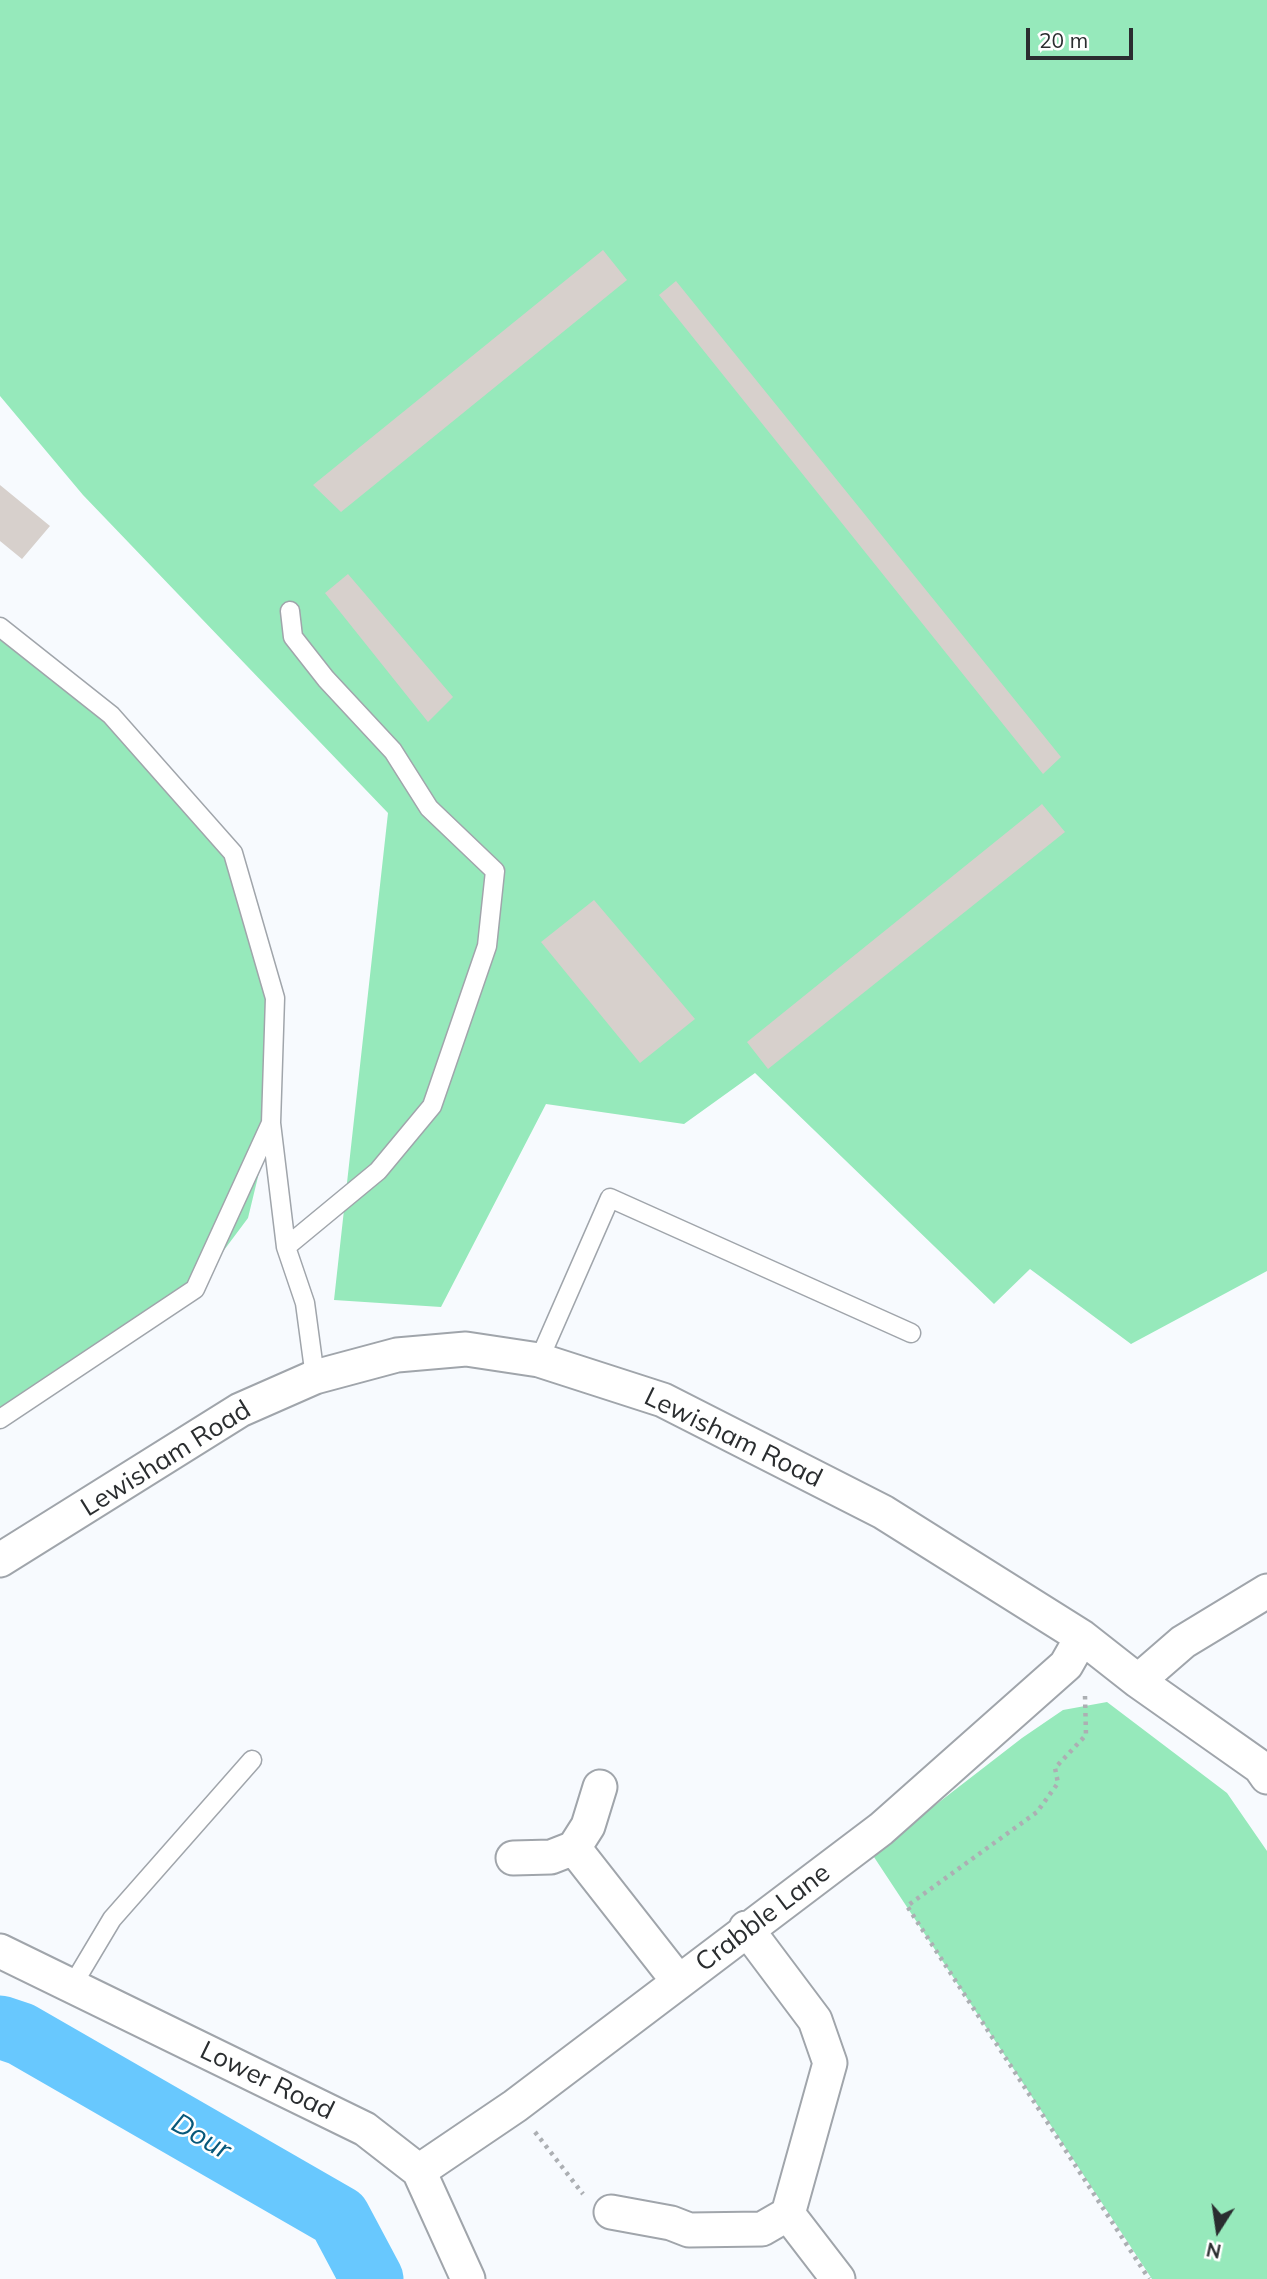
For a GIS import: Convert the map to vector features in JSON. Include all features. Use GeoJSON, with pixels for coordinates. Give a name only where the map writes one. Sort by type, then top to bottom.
{"type":"FeatureCollection","features":[{"type":"Feature","properties":{"kind":"street","name":"Lewisham Road"},"geometry":{"type":"LineString","coordinates":[[0,1560],[240,1410],[315,1377],[397,1355],[466,1349],[539,1360],[663,1400],[859,1499],[1082,1637],[1138,1681],[1260,1767],[1267,1777]]}},
{"type":"Feature","properties":{"kind":"street"},"geometry":{"type":"LineString","coordinates":[[1138,1681],[1183,1642],[1267,1591]]}},
{"type":"Feature","properties":{"kind":"street","name":"Crabble Lane"},"geometry":{"type":"LineString","coordinates":[[419,2171],[515,2106],[746,1928],[881,1829],[1066,1665],[1082,1637]]}},
{"type":"Feature","properties":{"kind":"street"},"geometry":{"type":"LineString","coordinates":[[513,1858],[551,1857],[574,1847],[588,1826],[600,1787]]}},
{"type":"Feature","properties":{"kind":"street"},"geometry":{"type":"LineString","coordinates":[[574,1847],[679,1982]]}},
{"type":"Feature","properties":{"kind":"street"},"geometry":{"type":"LineString","coordinates":[[611,2213],[671,2223],[690,2230],[762,2229],[788,2214],[830,2063],[815,2020],[746,1928]]}},
{"type":"Feature","properties":{"kind":"street","name":"Lower Road"},"geometry":{"type":"LineString","coordinates":[[0,1951],[365,2129],[419,2171],[468,2279]]}},
{"type":"Feature","properties":{"kind":"street"},"geometry":{"type":"LineString","coordinates":[[788,2214],[838,2279]]}},
{"type":"Feature","properties":{"kind":"lane"},"geometry":{"type":"LineString","coordinates":[[285,1247],[378,1171],[432,1106],[487,946],[495,871],[429,808],[393,751],[326,679],[293,637],[290,611]]}},
{"type":"Feature","properties":{"kind":"lane"},"geometry":{"type":"LineString","coordinates":[[0,627],[111,715],[233,853],[275,998],[271,1123],[285,1247],[305,1303],[315,1377]]}},
{"type":"Feature","properties":{"kind":"lane"},"geometry":{"type":"LineString","coordinates":[[0,1419],[195,1289],[271,1123]]}},
{"type":"Feature","properties":{"kind":"lane"},"geometry":{"type":"LineString","coordinates":[[539,1360],[610,1198],[911,1333]]}},
{"type":"Feature","properties":{"kind":"lane"},"geometry":{"type":"LineString","coordinates":[[72,1986],[112,1919],[252,1760]]}},
{"type":"Feature","properties":{"kind":"path"},"geometry":{"type":"LineString","coordinates":[[1084,1692],[1086,1735],[1055,1768],[1058,1783],[1037,1812],[906,1906],[1149,2279]]}},
{"type":"Feature","properties":{"kind":"path"},"geometry":{"type":"LineString","coordinates":[[515,2106],[587,2200],[611,2213]]}},
{"type":"Feature","properties":{"kind":"green space"},"geometry":{"type":"Polygon","coordinates":[[[0,0],[1267,0],[1267,1271],[1131,1344],[1030,1269],[994,1304],[755,1073],[684,1124],[546,1104],[441,1307],[334,1300],[388,813],[83,495],[0,396],[0,0]]]}},
{"type":"Feature","properties":{"kind":"green space"},"geometry":{"type":"Polygon","coordinates":[[[0,627],[111,715],[233,853],[275,998],[271,1123],[248,1218],[195,1289],[0,1419],[0,627]]]}},
{"type":"Feature","properties":{"kind":"green space"},"geometry":{"type":"Polygon","coordinates":[[[1107,1702],[1227,1793],[1267,1851],[1267,2279],[1152,2279],[872,1854],[1022,1738],[1063,1710],[1107,1702]]]}},
{"type":"Feature","properties":{"kind":"building"},"geometry":{"type":"Polygon","coordinates":[[[603,250],[627,280],[341,512],[313,485],[603,250]]]}},
{"type":"Feature","properties":{"kind":"building"},"geometry":{"type":"Polygon","coordinates":[[[676,281],[1061,757],[1043,774],[659,295],[676,281]]]}},
{"type":"Feature","properties":{"kind":"building"},"geometry":{"type":"Polygon","coordinates":[[[0,485],[50,526],[22,559],[0,541],[0,485]]]}},
{"type":"Feature","properties":{"kind":"building"},"geometry":{"type":"Polygon","coordinates":[[[348,574],[453,697],[428,722],[325,593],[348,574]]]}},
{"type":"Feature","properties":{"kind":"building"},"geometry":{"type":"Polygon","coordinates":[[[1042,804],[1065,832],[768,1069],[747,1042],[1042,804]]]}},
{"type":"Feature","properties":{"kind":"building"},"geometry":{"type":"Polygon","coordinates":[[[594,900],[695,1019],[640,1063],[541,942],[594,900]]]}},
{"type":"Feature","properties":{"kind":"waterway","name":"Dour"},"geometry":{"type":"LineString","coordinates":[[0,2027],[21,2034],[339,2217],[372,2279]]}}]}
